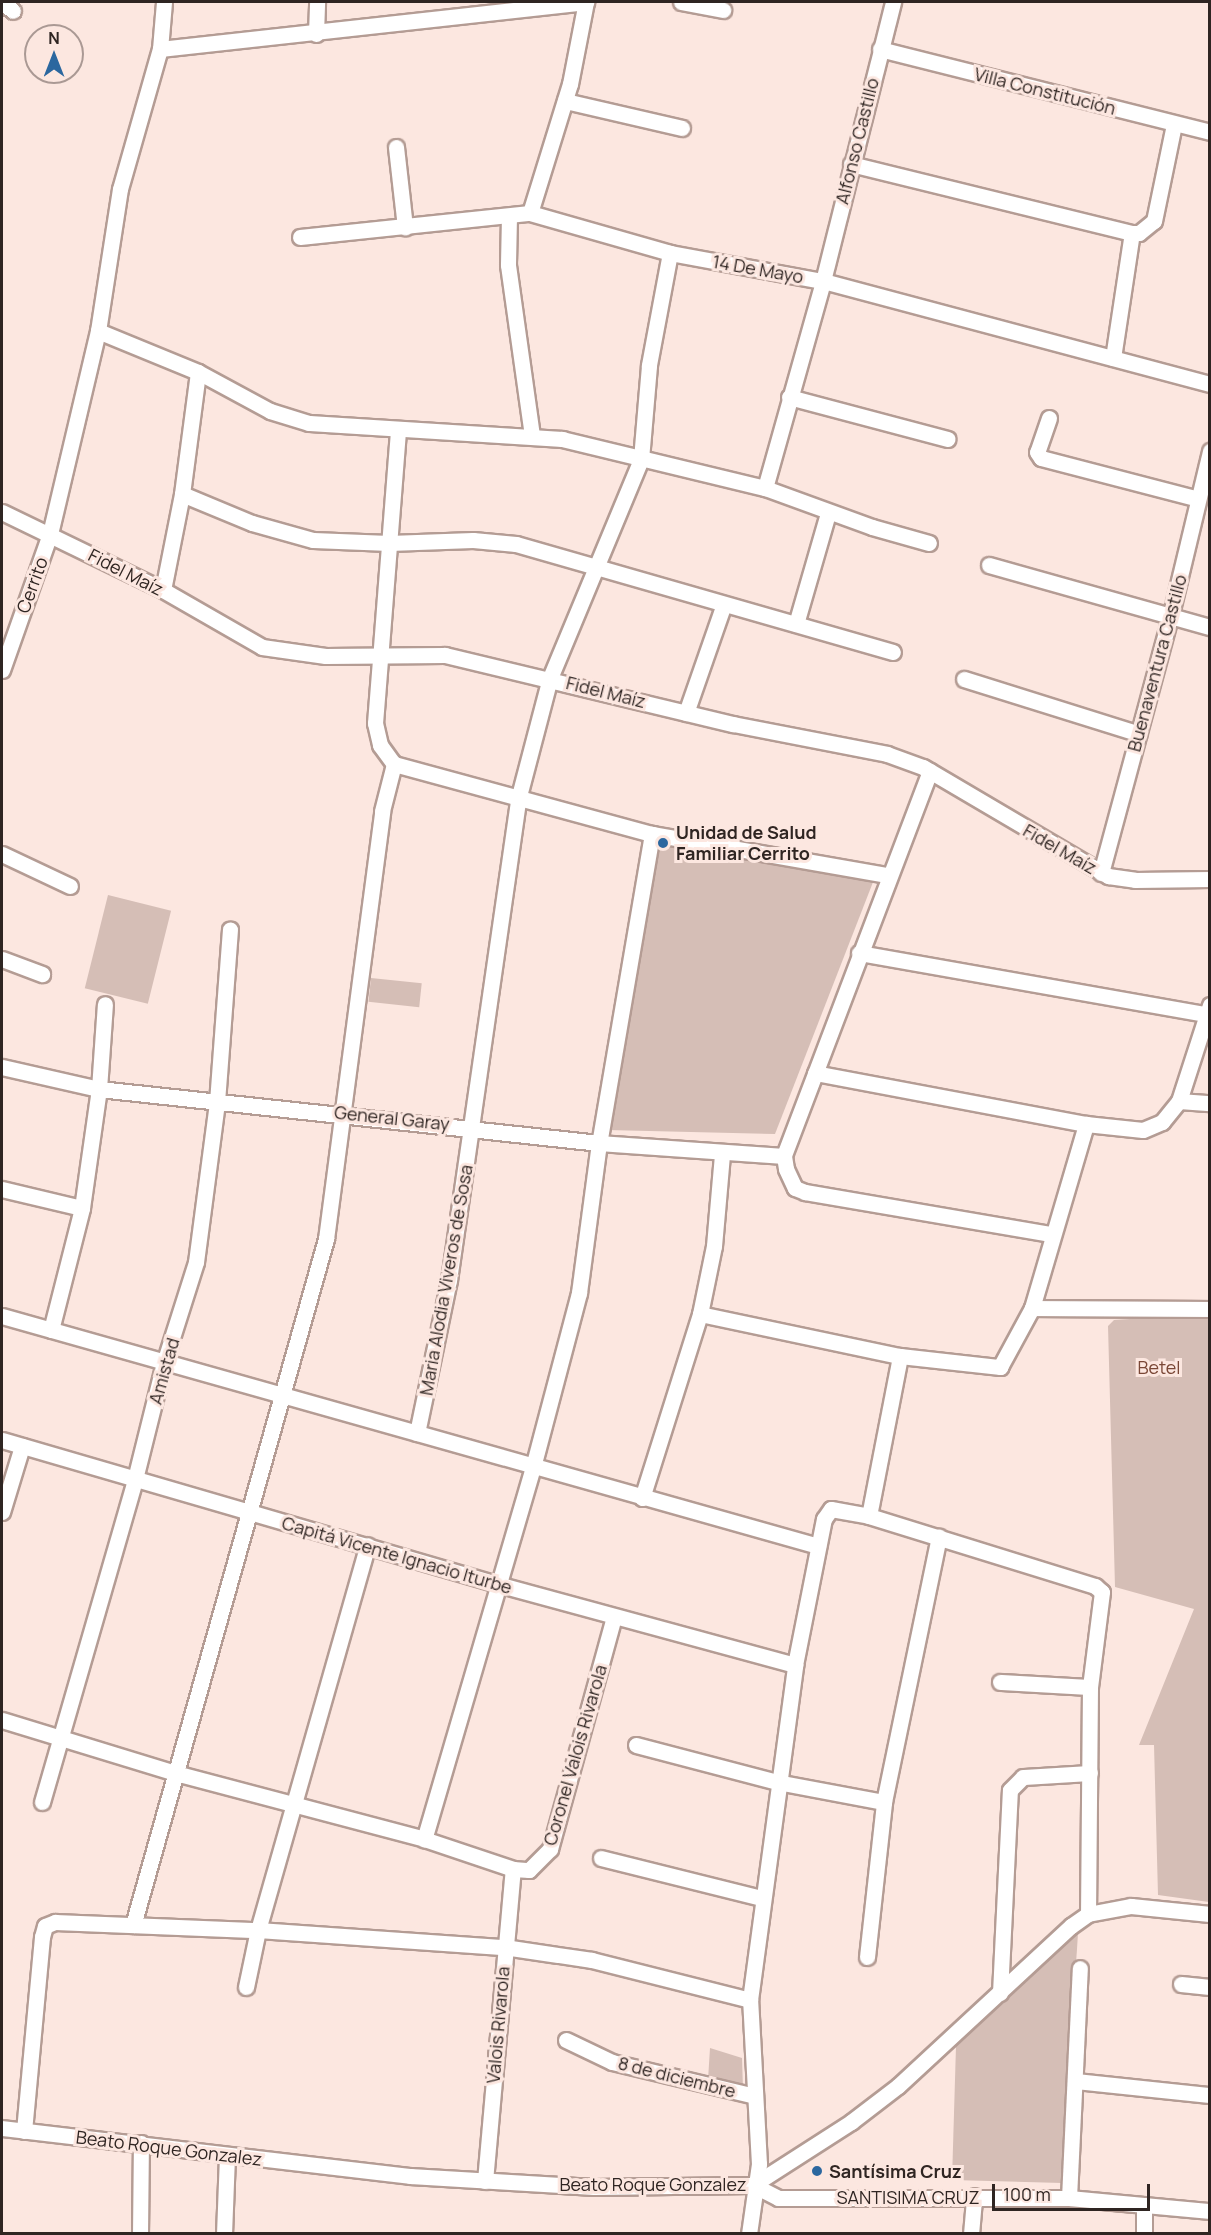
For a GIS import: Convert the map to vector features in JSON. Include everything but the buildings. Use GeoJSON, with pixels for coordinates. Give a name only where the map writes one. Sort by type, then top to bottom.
{"type":"FeatureCollection","features":[{"type":"Feature","properties":{"kind":"street","name":"Cerrito"},"geometry":{"type":"LineString","coordinates":[[2,670],[50,534],[99,331],[120,189],[160,49],[164,2]]}},
{"type":"Feature","properties":{"kind":"street"},"geometry":{"type":"LineString","coordinates":[[316,34],[317,2]]}},
{"type":"Feature","properties":{"kind":"street"},"geometry":{"type":"LineString","coordinates":[[160,49],[316,34],[586,2],[565,101],[530,213]]}},
{"type":"Feature","properties":{"kind":"street"},"geometry":{"type":"LineString","coordinates":[[681,2],[723,10]]}},
{"type":"Feature","properties":{"kind":"street","name":"Alfonso Castillo"},"geometry":{"type":"LineString","coordinates":[[765,488],[823,281],[892,2]]}},
{"type":"Feature","properties":{"kind":"street","name":"Villa Constitución"},"geometry":{"type":"LineString","coordinates":[[880,50],[1209,132]]}},
{"type":"Feature","properties":{"kind":"street"},"geometry":{"type":"LineString","coordinates":[[565,101],[682,128]]}},
{"type":"Feature","properties":{"kind":"street"},"geometry":{"type":"LineString","coordinates":[[851,164],[1139,233],[1154,221],[1174,124]]}},
{"type":"Feature","properties":{"kind":"street"},"geometry":{"type":"LineString","coordinates":[[396,147],[405,227]]}},
{"type":"Feature","properties":{"kind":"street","name":"14 De Mayo"},"geometry":{"type":"LineString","coordinates":[[300,237],[530,213],[670,253],[823,281],[1209,384]]}},
{"type":"Feature","properties":{"kind":"street"},"geometry":{"type":"LineString","coordinates":[[509,216],[508,265],[532,435]]}},
{"type":"Feature","properties":{"kind":"street"},"geometry":{"type":"LineString","coordinates":[[1113,358],[1132,233]]}},
{"type":"Feature","properties":{"kind":"street","name":"Maria Alodia Viveros de Sosa"},"geometry":{"type":"LineString","coordinates":[[417,1433],[449,1280],[474,1127],[519,796],[550,678],[641,459],[649,365],[670,253]]}},
{"type":"Feature","properties":{"kind":"street"},"geometry":{"type":"LineString","coordinates":[[99,331],[198,372],[290,418],[398,431],[532,435],[765,488],[828,513],[929,543]]}},
{"type":"Feature","properties":{"kind":"street"},"geometry":{"type":"LineString","coordinates":[[163,590],[182,494],[198,372]]}},
{"type":"Feature","properties":{"kind":"street"},"geometry":{"type":"LineString","coordinates":[[789,397],[948,439]]}},
{"type":"Feature","properties":{"kind":"street"},"geometry":{"type":"LineString","coordinates":[[1049,418],[1037,452],[1041,458],[1198,499]]}},
{"type":"Feature","properties":{"kind":"street"},"geometry":{"type":"LineString","coordinates":[[398,431],[375,723],[380,745],[394,764],[519,796],[652,834],[888,875]]}},
{"type":"Feature","properties":{"kind":"street","name":"Buenaventura Castillo"},"geometry":{"type":"LineString","coordinates":[[1101,873],[1170,618],[1209,451]]}},
{"type":"Feature","properties":{"kind":"street"},"geometry":{"type":"LineString","coordinates":[[182,494],[284,533],[313,540],[389,543],[497,541],[894,652]]}},
{"type":"Feature","properties":{"kind":"street","name":"Fidel Maíz"},"geometry":{"type":"LineString","coordinates":[[2,512],[163,590],[262,648],[324,656],[445,655],[550,678],[687,713],[876,752],[930,771],[1101,873],[1135,880],[1209,879]]}},
{"type":"Feature","properties":{"kind":"street"},"geometry":{"type":"LineString","coordinates":[[796,624],[828,513]]}},
{"type":"Feature","properties":{"kind":"street"},"geometry":{"type":"LineString","coordinates":[[989,565],[1170,618],[1209,627]]}},
{"type":"Feature","properties":{"kind":"street"},"geometry":{"type":"LineString","coordinates":[[687,713],[724,604]]}},
{"type":"Feature","properties":{"kind":"street"},"geometry":{"type":"LineString","coordinates":[[964,679],[1138,734]]}},
{"type":"Feature","properties":{"kind":"street"},"geometry":{"type":"LineString","coordinates":[[133,1925],[326,1239],[340,1112],[382,811],[394,764]]}},
{"type":"Feature","properties":{"kind":"street"},"geometry":{"type":"LineString","coordinates":[[930,771],[888,875],[784,1156],[789,1180],[795,1188],[805,1192],[1052,1234]]}},
{"type":"Feature","properties":{"kind":"street"},"geometry":{"type":"LineString","coordinates":[[424,1839],[533,1467],[579,1293],[599,1143],[652,834]]}},
{"type":"Feature","properties":{"kind":"street"},"geometry":{"type":"LineString","coordinates":[[2,854],[70,886]]}},
{"type":"Feature","properties":{"kind":"street","name":"Amistad"},"geometry":{"type":"LineString","coordinates":[[42,1802],[135,1479],[164,1363],[196,1262],[217,1102],[231,929]]}},
{"type":"Feature","properties":{"kind":"street"},"geometry":{"type":"LineString","coordinates":[[815,1073],[1086,1124],[1153,1128],[1179,1101],[1208,1009],[859,953]]}},
{"type":"Feature","properties":{"kind":"street"},"geometry":{"type":"LineString","coordinates":[[2,959],[42,974]]}},
{"type":"Feature","properties":{"kind":"street"},"geometry":{"type":"LineString","coordinates":[[51,1330],[82,1208],[99,1089],[105,1004]]}},
{"type":"Feature","properties":{"kind":"street","name":"General Garay"},"geometry":{"type":"LineString","coordinates":[[2,1067],[99,1089],[340,1112],[599,1143],[722,1154],[784,1156]]}},
{"type":"Feature","properties":{"kind":"street"},"geometry":{"type":"LineString","coordinates":[[1179,1101],[1209,1103]]}},
{"type":"Feature","properties":{"kind":"street"},"geometry":{"type":"LineString","coordinates":[[700,1314],[900,1356],[1000,1367],[1032,1308],[1086,1124]]}},
{"type":"Feature","properties":{"kind":"street"},"geometry":{"type":"LineString","coordinates":[[642,1498],[700,1314],[714,1246],[722,1154]]}},
{"type":"Feature","properties":{"kind":"street"},"geometry":{"type":"LineString","coordinates":[[2,1189],[82,1208]]}},
{"type":"Feature","properties":{"kind":"street"},"geometry":{"type":"LineString","coordinates":[[1032,1308],[1209,1309]]}},
{"type":"Feature","properties":{"kind":"street"},"geometry":{"type":"LineString","coordinates":[[2,1316],[283,1398],[417,1433],[818,1546]]}},
{"type":"Feature","properties":{"kind":"street"},"geometry":{"type":"LineString","coordinates":[[869,1516],[900,1356]]}},
{"type":"Feature","properties":{"kind":"street","name":"Capitá Vicente Ignacio Iturbe"},"geometry":{"type":"LineString","coordinates":[[2,1440],[497,1584],[795,1665]]}},
{"type":"Feature","properties":{"kind":"street"},"geometry":{"type":"LineString","coordinates":[[2,1512],[22,1446]]}},
{"type":"Feature","properties":{"kind":"street"},"geometry":{"type":"LineString","coordinates":[[749,2234],[753,2186],[759,2164],[750,2000],[777,1782],[795,1665],[824,1519],[831,1509],[869,1516],[1095,1586],[1102,1592],[1090,1687],[1088,1914]]}},
{"type":"Feature","properties":{"kind":"street"},"geometry":{"type":"LineString","coordinates":[[867,1957],[884,1802],[939,1538]]}},
{"type":"Feature","properties":{"kind":"street"},"geometry":{"type":"LineString","coordinates":[[246,1987],[258,1930],[368,1545]]}},
{"type":"Feature","properties":{"kind":"street","name":"Coronel Valois Rivarola"},"geometry":{"type":"LineString","coordinates":[[513,1869],[528,1870],[540,1862],[550,1849],[614,1617]]}},
{"type":"Feature","properties":{"kind":"street"},"geometry":{"type":"LineString","coordinates":[[1000,1682],[1090,1687]]}},
{"type":"Feature","properties":{"kind":"street"},"geometry":{"type":"LineString","coordinates":[[2,1720],[175,1773],[424,1839],[513,1869]]}},
{"type":"Feature","properties":{"kind":"street"},"geometry":{"type":"LineString","coordinates":[[636,1745],[777,1782],[884,1802]]}},
{"type":"Feature","properties":{"kind":"street"},"geometry":{"type":"LineString","coordinates":[[1000,1994],[1010,1790],[1014,1781],[1023,1777],[1090,1773]]}},
{"type":"Feature","properties":{"kind":"street"},"geometry":{"type":"LineString","coordinates":[[601,1858],[762,1898]]}},
{"type":"Feature","properties":{"kind":"street","name":"Valois Rivarola"},"geometry":{"type":"LineString","coordinates":[[485,2181],[504,1947],[513,1869]]}},
{"type":"Feature","properties":{"kind":"street","name":"Beato Roque Gonzalez"},"geometry":{"type":"LineString","coordinates":[[2,2128],[227,2156],[485,2181],[594,2187],[753,2186],[851,2122],[942,2049],[1071,1926],[1088,1914],[1131,1906],[1209,1914]]}},
{"type":"Feature","properties":{"kind":"street"},"geometry":{"type":"LineString","coordinates":[[24,2131],[45,1926],[55,1922],[258,1930],[504,1947],[591,1960],[750,2000]]}},
{"type":"Feature","properties":{"kind":"street"},"geometry":{"type":"LineString","coordinates":[[1069,2198],[1080,1968]]}},
{"type":"Feature","properties":{"kind":"street"},"geometry":{"type":"LineString","coordinates":[[1181,1984],[1209,1988]]}},
{"type":"Feature","properties":{"kind":"street","name":"8 de diciembre"},"geometry":{"type":"LineString","coordinates":[[566,2040],[612,2062],[756,2096]]}},
{"type":"Feature","properties":{"kind":"street"},"geometry":{"type":"LineString","coordinates":[[1076,2081],[1209,2095]]}},
{"type":"Feature","properties":{"kind":"street"},"geometry":{"type":"LineString","coordinates":[[140,2234],[141,2144]]}},
{"type":"Feature","properties":{"kind":"street"},"geometry":{"type":"LineString","coordinates":[[224,2234],[227,2156]]}},
{"type":"Feature","properties":{"kind":"street","name":"SANTISIMA CRUZ"},"geometry":{"type":"LineString","coordinates":[[753,2186],[778,2198],[974,2196],[1069,2198],[1209,2211]]}},
{"type":"Feature","properties":{"kind":"street"},"geometry":{"type":"LineString","coordinates":[[970,2234],[974,2196]]}},
{"type":"Feature","properties":{"kind":"street"},"geometry":{"type":"LineString","coordinates":[[1144,2205],[1144,2234]]}},
{"type":"Feature","properties":{"kind":"green space"},"geometry":{"type":"Polygon","coordinates":[[[655,839],[875,877],[775,1134],[607,1130],[655,839]]]}},
{"type":"Feature","properties":{"kind":"green space"},"geometry":{"type":"Polygon","coordinates":[[[108,895],[171,911],[148,1004],[85,988],[108,895]]]}},
{"type":"Feature","properties":{"kind":"green space"},"geometry":{"type":"Polygon","coordinates":[[[371,978],[422,983],[419,1007],[368,1002],[371,978]]]}},
{"type":"Feature","properties":{"kind":"green space","name":"Betel"},"geometry":{"type":"Polygon","coordinates":[[[1209,1314],[1209,1902],[1158,1895],[1154,1745],[1139,1745],[1194,1609],[1115,1587],[1108,1326],[1114,1320],[1209,1314]]]}},
{"type":"Feature","properties":{"kind":"green space"},"geometry":{"type":"Polygon","coordinates":[[[1078,1933],[1062,2183],[952,2180],[956,2046],[1078,1933]]]}},
{"type":"Feature","properties":{"kind":"green space"},"geometry":{"type":"Polygon","coordinates":[[[710,2048],[742,2058],[743,2090],[708,2080],[710,2048]]]}},
{"type":"Feature","properties":{"kind":"place","name":"Unidad de Salud Familiar Cerrito"},"geometry":{"type":"Point","coordinates":[663,843]}},
{"type":"Feature","properties":{"kind":"place","name":"Santísima Cruz"},"geometry":{"type":"Point","coordinates":[817,2171]}}]}
